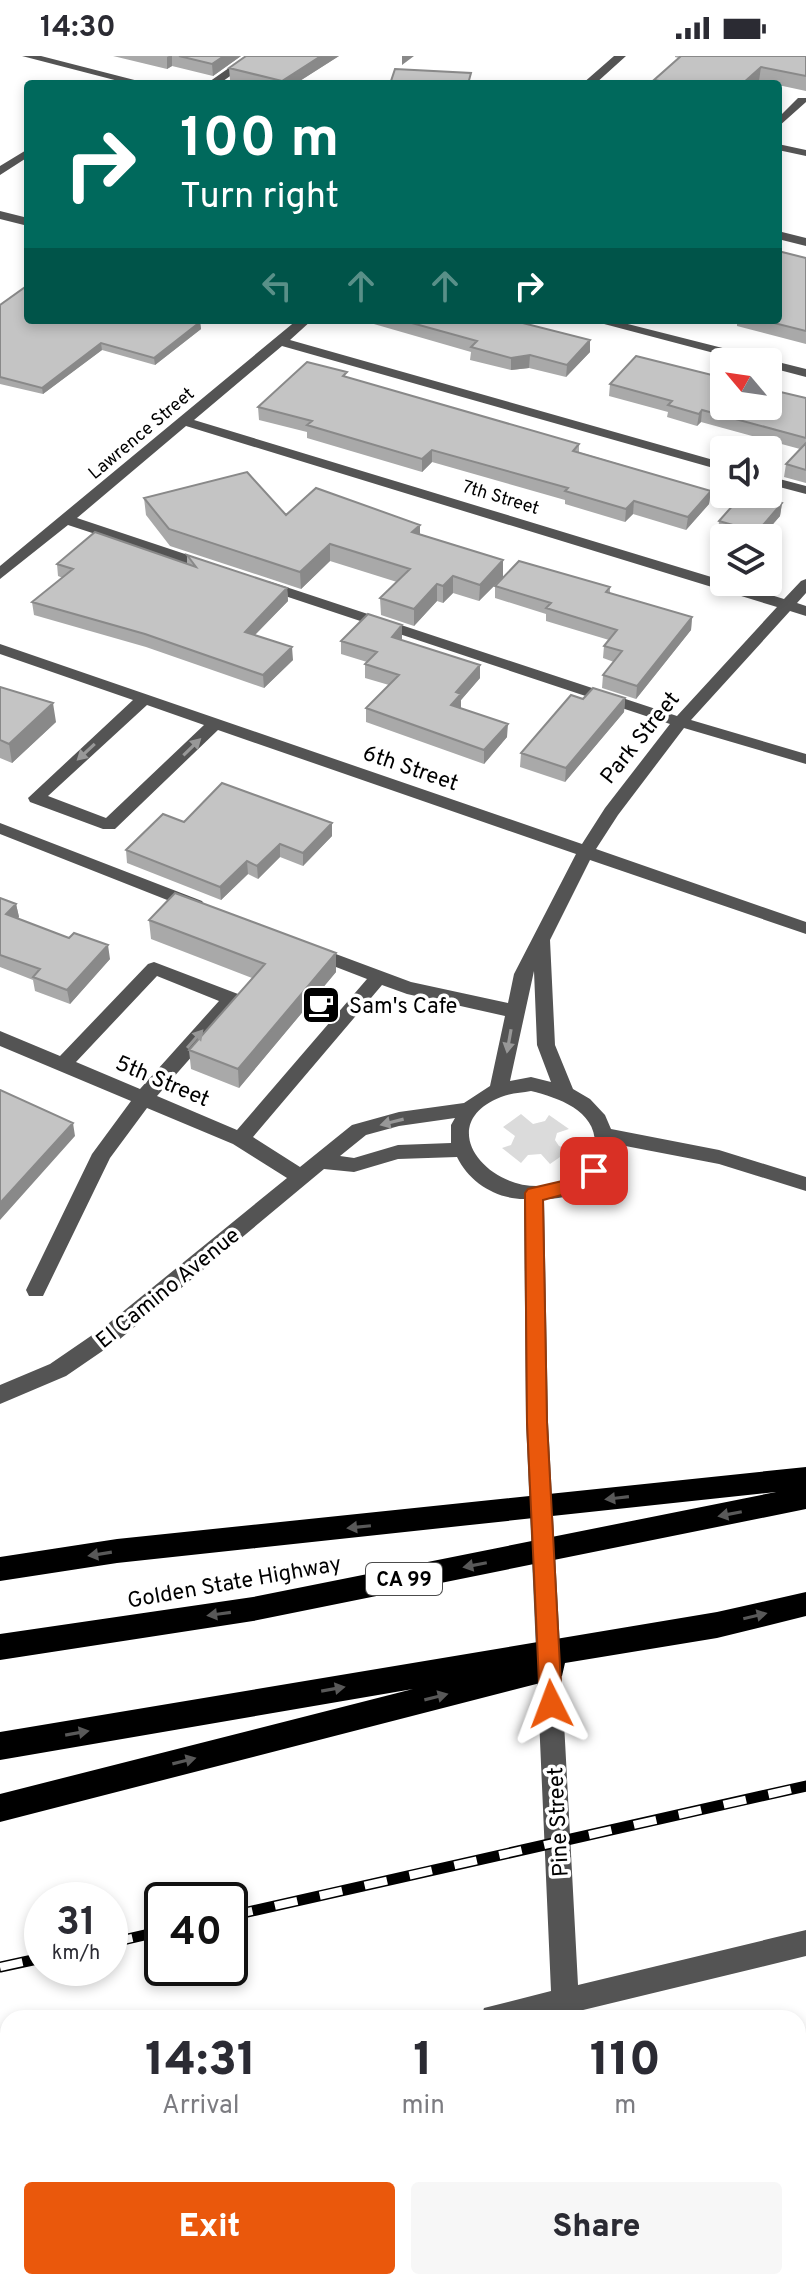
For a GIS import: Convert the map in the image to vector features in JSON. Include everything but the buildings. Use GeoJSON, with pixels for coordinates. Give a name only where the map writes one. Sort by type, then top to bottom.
{"type":"FeatureCollection","features":[{"type":"Feature","properties":{"kind":"highway"},"geometry":{"type":"LineString","coordinates":[[0,1569],[117,1551],[806,1478]]}},
{"type":"Feature","properties":{"kind":"highway","name":"Golden State Highway"},"geometry":{"type":"LineString","coordinates":[[0,1647],[253,1609],[806,1498]]}},
{"type":"Feature","properties":{"kind":"highway"},"geometry":{"type":"LineString","coordinates":[[0,1808],[806,1604]]}},
{"type":"Feature","properties":{"kind":"highway"},"geometry":{"type":"LineString","coordinates":[[0,1746],[717,1625]]}},
{"type":"Feature","properties":{"kind":"street"},"geometry":{"type":"LineString","coordinates":[[27,56],[125,80]]}},
{"type":"Feature","properties":{"kind":"street"},"geometry":{"type":"LineString","coordinates":[[218,80],[253,56]]}},
{"type":"Feature","properties":{"kind":"street"},"geometry":{"type":"LineString","coordinates":[[593,80],[621,56]]}},
{"type":"Feature","properties":{"kind":"street"},"geometry":{"type":"LineString","coordinates":[[782,120],[802,100]]}},
{"type":"Feature","properties":{"kind":"street"},"geometry":{"type":"LineString","coordinates":[[782,148],[806,153]]}},
{"type":"Feature","properties":{"kind":"street"},"geometry":{"type":"LineString","coordinates":[[0,171],[24,155]]}},
{"type":"Feature","properties":{"kind":"street"},"geometry":{"type":"LineString","coordinates":[[0,215],[24,221]]}},
{"type":"Feature","properties":{"kind":"street"},"geometry":{"type":"LineString","coordinates":[[782,236],[806,242]]}},
{"type":"Feature","properties":{"kind":"street","name":"Lawrence Street"},"geometry":{"type":"LineString","coordinates":[[0,574],[300,324]]}},
{"type":"Feature","properties":{"kind":"street"},"geometry":{"type":"LineString","coordinates":[[612,324],[710,349]]}},
{"type":"Feature","properties":{"kind":"street"},"geometry":{"type":"LineString","coordinates":[[280,341],[710,463]]}},
{"type":"Feature","properties":{"kind":"street"},"geometry":{"type":"LineString","coordinates":[[782,367],[806,373]]}},
{"type":"Feature","properties":{"kind":"street","name":"7th Street"},"geometry":{"type":"LineString","coordinates":[[183,421],[806,611]]}},
{"type":"Feature","properties":{"kind":"street"},"geometry":{"type":"LineString","coordinates":[[782,484],[806,490]]}},
{"type":"Feature","properties":{"kind":"street"},"geometry":{"type":"LineString","coordinates":[[66,519],[680,722],[806,759]]}},
{"type":"Feature","properties":{"kind":"street","name":"Park Street"},"geometry":{"type":"LineString","coordinates":[[499,1089],[523,974],[585,853],[611,812],[680,722],[806,584]]}},
{"type":"Feature","properties":{"kind":"street","name":"6th Street"},"geometry":{"type":"LineString","coordinates":[[0,649],[806,928]]}},
{"type":"Feature","properties":{"kind":"street"},"geometry":{"type":"LineString","coordinates":[[144,699],[36,798],[109,825],[215,724]]}},
{"type":"Feature","properties":{"kind":"street"},"geometry":{"type":"LineString","coordinates":[[0,828],[219,914]]}},
{"type":"Feature","properties":{"kind":"street","name":"Park Street"},"geometry":{"type":"LineString","coordinates":[[542,942],[546,1045],[564,1091]]}},
{"type":"Feature","properties":{"kind":"street"},"geometry":{"type":"LineString","coordinates":[[292,943],[407,988],[514,1011]]}},
{"type":"Feature","properties":{"kind":"street"},"geometry":{"type":"LineString","coordinates":[[36,1290],[102,1154],[144,1098],[231,999],[154,968],[63,1064]]}},
{"type":"Feature","properties":{"kind":"street"},"geometry":{"type":"LineString","coordinates":[[240,1139],[379,977]]}},
{"type":"Feature","properties":{"kind":"street","name":"5th Street"},"geometry":{"type":"LineString","coordinates":[[0,1038],[240,1139],[302,1178]]}},
{"type":"Feature","properties":{"kind":"street"},"geometry":{"type":"LineString","coordinates":[[531,1084],[564,1091],[590,1107],[606,1135],[604,1154],[594,1171],[577,1184],[554,1192],[503,1189],[481,1178],[466,1163],[460,1150],[458,1127],[468,1109],[499,1089],[531,1084]]}},
{"type":"Feature","properties":{"kind":"street","name":"El Camino Avenue"},"geometry":{"type":"LineString","coordinates":[[0,1395],[58,1370],[112,1333],[359,1130],[399,1119],[468,1109]]}},
{"type":"Feature","properties":{"kind":"street"},"geometry":{"type":"LineString","coordinates":[[606,1135],[719,1157],[806,1184]]}},
{"type":"Feature","properties":{"kind":"street"},"geometry":{"type":"LineString","coordinates":[[323,1162],[354,1165],[398,1152],[460,1150]]}},
{"type":"Feature","properties":{"kind":"street","name":"Pine Street"},"geometry":{"type":"LineString","coordinates":[[534,1193],[537,1422],[566,2010]]}},
{"type":"Feature","properties":{"kind":"street"},"geometry":{"type":"LineString","coordinates":[[527,2010],[806,1943]]}},
{"type":"Feature","properties":{"kind":"shaded area"},"geometry":{"type":"Polygon","coordinates":[[[521,1114],[533,1124],[545,1121],[549,1115],[569,1129],[557,1133],[555,1140],[559,1146],[570,1150],[550,1164],[541,1154],[528,1155],[521,1163],[502,1148],[511,1145],[515,1136],[503,1127],[521,1114]]]}},
{"type":"Feature","properties":{"kind":"railway"},"geometry":{"type":"LineString","coordinates":[[248,1912],[806,1786]]}},
{"type":"Feature","properties":{"kind":"railway"},"geometry":{"type":"LineString","coordinates":[[128,1939],[144,1935]]}},
{"type":"Feature","properties":{"kind":"railway"},"geometry":{"type":"LineString","coordinates":[[0,1967],[24,1962]]}},
{"type":"Feature","properties":{"kind":"place","name":"Sam's Cafe"},"geometry":{"type":"Point","coordinates":[321,1005]}},
{"type":"Feature","properties":{"kind":"route"},"geometry":{"type":"LineString","coordinates":[[551,1704],[537,1422],[534,1193],[554,1192],[577,1184],[594,1171]]}}]}
